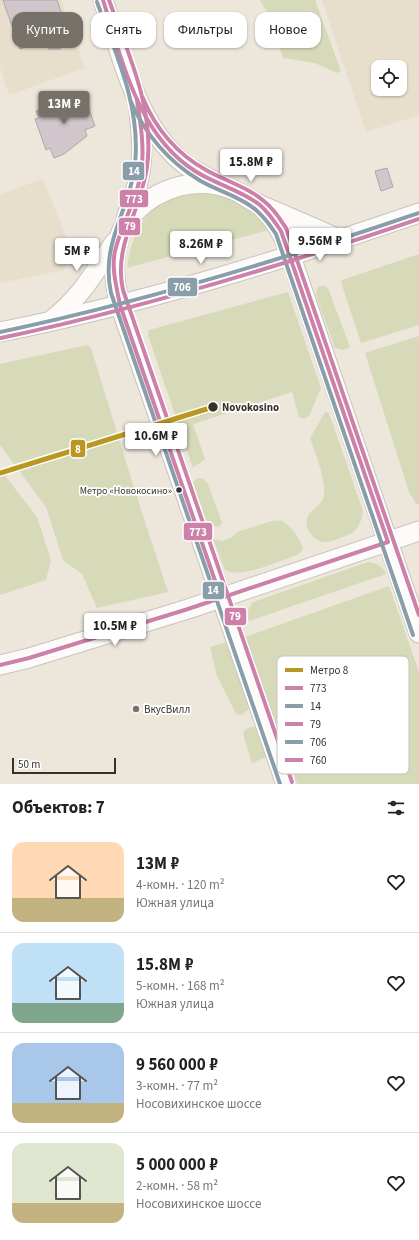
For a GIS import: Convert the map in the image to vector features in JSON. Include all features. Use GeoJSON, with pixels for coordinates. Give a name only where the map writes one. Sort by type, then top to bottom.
{"type":"FeatureCollection","features":[{"type":"Feature","properties":{"kind":"street"},"geometry":{"type":"LineString","coordinates":[[103,0],[138,103],[148,122],[173,153],[187,166],[258,204],[341,240]]}},
{"type":"Feature","properties":{"kind":"street"},"geometry":{"type":"LineString","coordinates":[[138,103],[142,135],[142,164],[139,180],[116,252],[114,275],[120,304],[277,758]]}},
{"type":"Feature","properties":{"kind":"street"},"geometry":{"type":"LineString","coordinates":[[49,322],[69,306],[83,290],[122,231],[141,206],[168,189],[186,184],[202,183],[231,189]]}},
{"type":"Feature","properties":{"kind":"street"},"geometry":{"type":"LineString","coordinates":[[258,204],[281,230],[419,632]]}},
{"type":"Feature","properties":{"kind":"street"},"geometry":{"type":"LineString","coordinates":[[0,332],[49,322],[120,304],[290,256],[419,213]]}},
{"type":"Feature","properties":{"kind":"street"},"geometry":{"type":"LineString","coordinates":[[0,665],[29,658],[221,598],[419,531]]}},
{"type":"Feature","properties":{"kind":"street"},"geometry":{"type":"LineString","coordinates":[[283,774],[286,784]]}},
{"type":"Feature","properties":{"kind":"shaded area"},"geometry":{"type":"Polygon","coordinates":[[[0,0],[61,0],[65,12],[12,12],[12,48],[78,48],[85,68],[9,95],[0,67],[0,0]]]}},
{"type":"Feature","properties":{"kind":"shaded area"},"geometry":{"type":"Polygon","coordinates":[[[322,0],[419,0],[419,115],[366,132],[322,0]]]}},
{"type":"Feature","properties":{"kind":"shaded area"},"geometry":{"type":"Polygon","coordinates":[[[43,179],[71,249],[64,270],[0,283],[0,194],[43,179]]]}},
{"type":"Feature","properties":{"kind":"green space"},"geometry":{"type":"Polygon","coordinates":[[[260,0],[315,0],[319,12],[267,12],[260,0]]]}},
{"type":"Feature","properties":{"kind":"green space"},"geometry":{"type":"Polygon","coordinates":[[[321,16],[341,71],[337,73],[315,63],[283,58],[280,48],[321,48],[321,16]]]}},
{"type":"Feature","properties":{"kind":"green space"},"geometry":{"type":"Polygon","coordinates":[[[200,193],[221,197],[239,203],[255,214],[269,230],[127,268],[134,237],[140,225],[148,215],[158,206],[170,200],[184,195],[200,193]]]}},
{"type":"Feature","properties":{"kind":"green space"},"geometry":{"type":"Polygon","coordinates":[[[419,254],[419,325],[361,343],[341,282],[342,280],[419,254]]]}},
{"type":"Feature","properties":{"kind":"green space"},"geometry":{"type":"Polygon","coordinates":[[[319,286],[325,286],[328,288],[350,347],[343,350],[335,348],[316,296],[319,286]]]}},
{"type":"Feature","properties":{"kind":"green space"},"geometry":{"type":"Polygon","coordinates":[[[288,292],[321,388],[309,416],[304,419],[299,417],[292,392],[193,424],[205,459],[193,468],[148,335],[149,330],[288,292]]]}},
{"type":"Feature","properties":{"kind":"green space"},"geometry":{"type":"Polygon","coordinates":[[[419,336],[419,504],[417,505],[409,492],[365,353],[419,336]]]}},
{"type":"Feature","properties":{"kind":"green space"},"geometry":{"type":"Polygon","coordinates":[[[87,345],[91,348],[168,592],[97,608],[82,574],[63,560],[46,507],[0,445],[0,364],[87,345]]]}},
{"type":"Feature","properties":{"kind":"green space"},"geometry":{"type":"Polygon","coordinates":[[[325,412],[329,413],[363,511],[362,518],[354,531],[348,535],[331,541],[322,542],[313,537],[308,529],[307,520],[312,511],[320,504],[324,495],[322,474],[310,438],[325,412]]]}},
{"type":"Feature","properties":{"kind":"green space"},"geometry":{"type":"Polygon","coordinates":[[[3,473],[37,517],[51,560],[46,580],[0,595],[0,474],[3,473]]]}},
{"type":"Feature","properties":{"kind":"green space"},"geometry":{"type":"Polygon","coordinates":[[[198,478],[204,479],[208,484],[222,523],[219,527],[208,523],[198,506],[193,482],[198,478]]]}},
{"type":"Feature","properties":{"kind":"green space"},"geometry":{"type":"Polygon","coordinates":[[[272,521],[282,521],[289,526],[298,538],[303,550],[297,555],[251,571],[232,572],[225,570],[213,539],[222,541],[231,538],[237,532],[272,521]]]}},
{"type":"Feature","properties":{"kind":"green space"},"geometry":{"type":"Polygon","coordinates":[[[368,562],[379,565],[386,574],[249,621],[248,610],[253,602],[368,562]]]}},
{"type":"Feature","properties":{"kind":"green space"},"geometry":{"type":"Polygon","coordinates":[[[389,586],[419,672],[419,784],[298,784],[294,774],[409,774],[409,656],[277,656],[277,726],[245,637],[389,586]]]}},
{"type":"Feature","properties":{"kind":"green space"},"geometry":{"type":"Polygon","coordinates":[[[226,642],[249,706],[248,710],[241,715],[236,714],[217,676],[210,647],[226,642]]]}},
{"type":"Feature","properties":{"kind":"green space"},"geometry":{"type":"Polygon","coordinates":[[[255,727],[266,757],[252,763],[243,734],[246,729],[255,727]]]}},
{"type":"Feature","properties":{"kind":"building"},"geometry":{"type":"Polygon","coordinates":[[[3,0],[57,0],[61,12],[12,12],[12,26],[3,0]]]}},
{"type":"Feature","properties":{"kind":"building"},"geometry":{"type":"Polygon","coordinates":[[[48,48],[61,48],[60,49],[48,48]]]}},
{"type":"Feature","properties":{"kind":"building"},"geometry":{"type":"Polygon","coordinates":[[[84,95],[95,126],[85,130],[87,136],[64,154],[54,158],[50,148],[46,150],[35,119],[39,118],[36,111],[84,95]]]}},
{"type":"Feature","properties":{"kind":"building"},"geometry":{"type":"Polygon","coordinates":[[[387,168],[393,187],[381,191],[375,171],[387,168]]]}},
{"type":"Feature","properties":{"kind":"metro line","name":"8"},"geometry":{"type":"LineString","coordinates":[[0,473],[213,407]]}},
{"type":"Feature","properties":{"kind":"transit line","name":"773"},"geometry":{"type":"LineString","coordinates":[[0,665],[29,658],[188,609],[388,542],[281,231],[269,214],[260,205],[245,195],[195,171],[175,156],[159,138],[146,117],[125,71],[103,0]]}},
{"type":"Feature","properties":{"kind":"transit line","name":"79"},"geometry":{"type":"LineString","coordinates":[[109,0],[138,82],[144,103],[147,124],[147,167],[144,183],[129,228],[122,258],[121,274],[123,290],[277,738]]}},
{"type":"Feature","properties":{"kind":"transit line","name":"14"},"geometry":{"type":"LineString","coordinates":[[97,2],[119,61],[131,101],[136,143],[135,164],[132,181],[112,242],[109,258],[111,293],[280,784]]}},
{"type":"Feature","properties":{"kind":"transit line","name":"79"},"geometry":{"type":"LineString","coordinates":[[143,98],[154,120],[176,148],[195,164],[244,188],[258,197],[277,214],[286,228],[419,615]]}},
{"type":"Feature","properties":{"kind":"transit line","name":"773"},"geometry":{"type":"LineString","coordinates":[[137,100],[142,140],[141,175],[115,251],[115,278],[120,305],[221,598]]}},
{"type":"Feature","properties":{"kind":"transit line","name":"14"},"geometry":{"type":"LineString","coordinates":[[131,102],[143,125],[168,156],[199,180],[250,205],[262,215],[276,234],[413,635]]}},
{"type":"Feature","properties":{"kind":"transit line","name":"706"},"geometry":{"type":"LineString","coordinates":[[0,332],[159,294],[315,247],[419,213]]}},
{"type":"Feature","properties":{"kind":"transit line","name":"760"},"geometry":{"type":"LineString","coordinates":[[1,338],[159,300],[212,285],[419,219]]}},
{"type":"Feature","properties":{"kind":"transit line","name":"79"},"geometry":{"type":"LineString","coordinates":[[289,774],[292,782]]}},
{"type":"Feature","properties":{"kind":"place","name":"Novokosino"},"geometry":{"type":"Point","coordinates":[213,407]}},
{"type":"Feature","properties":{"kind":"place","name":"Метро «Новокосино»"},"geometry":{"type":"Point","coordinates":[179,490]}},
{"type":"Feature","properties":{"kind":"place","name":"ВкусВилл"},"geometry":{"type":"Point","coordinates":[136,709]}}]}
